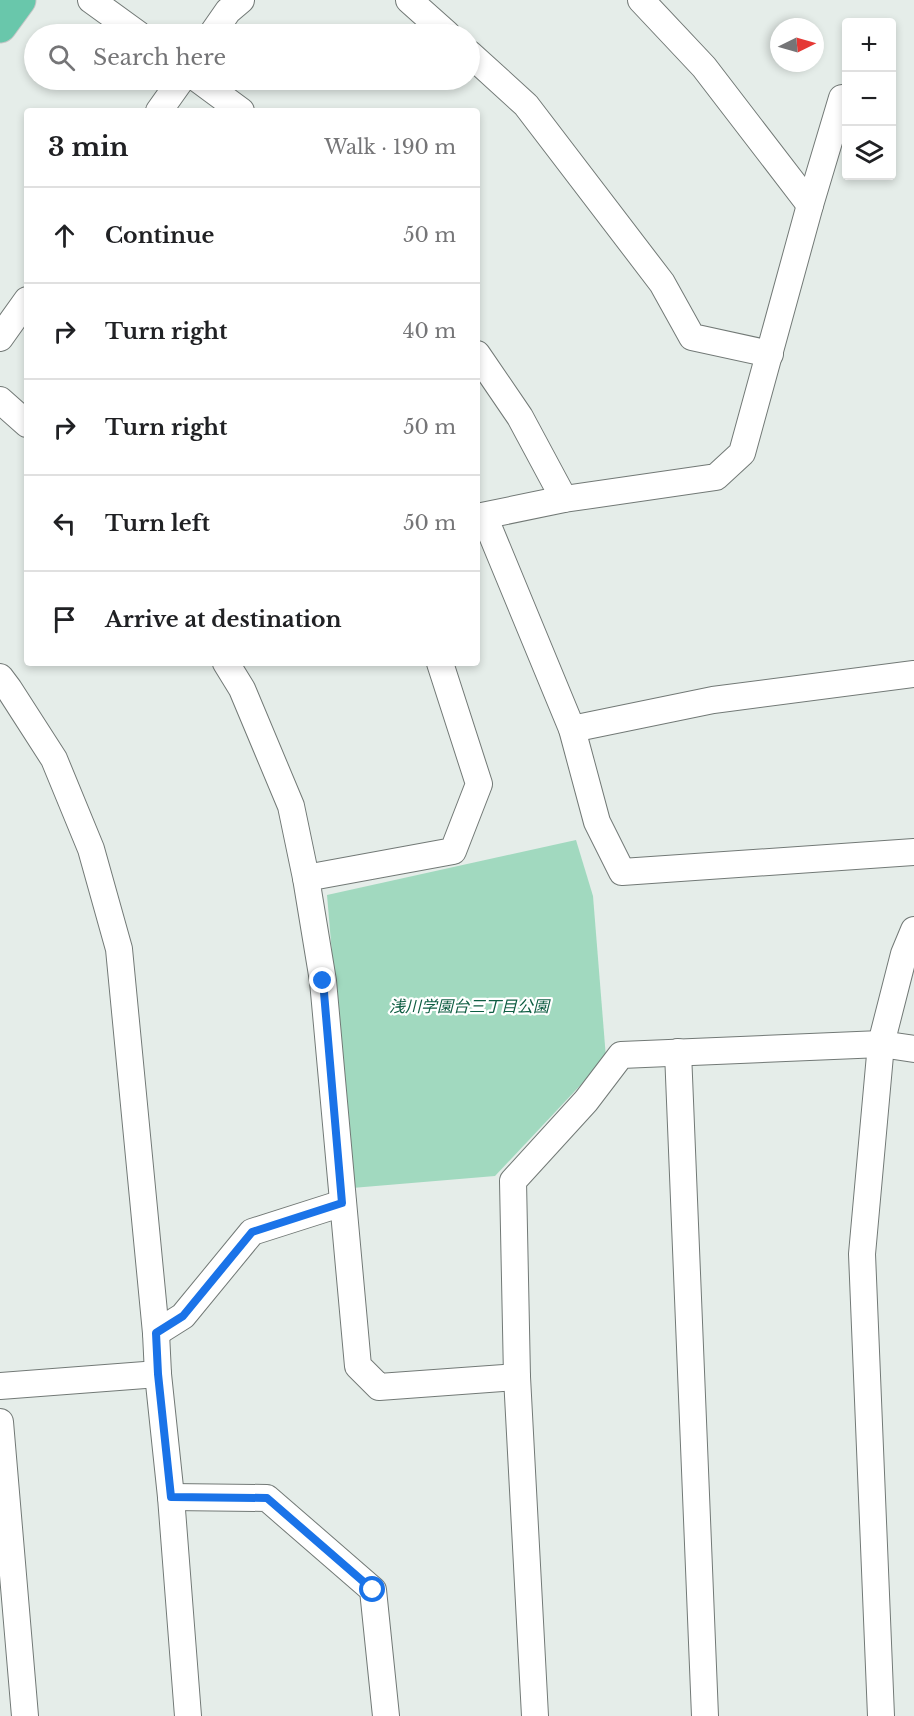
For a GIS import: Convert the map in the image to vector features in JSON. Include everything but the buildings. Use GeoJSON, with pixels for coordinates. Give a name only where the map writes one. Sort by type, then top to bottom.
{"type":"FeatureCollection","features":[{"type":"Feature","properties":{"kind":"main road"},"geometry":{"type":"LineString","coordinates":[[0,26],[19,0]]}},
{"type":"Feature","properties":{"kind":"street"},"geometry":{"type":"LineString","coordinates":[[91,0],[124,24]]}},
{"type":"Feature","properties":{"kind":"street"},"geometry":{"type":"LineString","coordinates":[[219,24],[228,10],[241,0]]}},
{"type":"Feature","properties":{"kind":"street"},"geometry":{"type":"LineString","coordinates":[[409,0],[436,24]]}},
{"type":"Feature","properties":{"kind":"street"},"geometry":{"type":"LineString","coordinates":[[641,0],[704,67],[810,205]]}},
{"type":"Feature","properties":{"kind":"street"},"geometry":{"type":"LineString","coordinates":[[480,63],[526,105],[662,283],[692,337],[770,354]]}},
{"type":"Feature","properties":{"kind":"street"},"geometry":{"type":"LineString","coordinates":[[161,108],[174,90]]}},
{"type":"Feature","properties":{"kind":"street"},"geometry":{"type":"LineString","coordinates":[[213,90],[237,108]]}},
{"type":"Feature","properties":{"kind":"street"},"geometry":{"type":"LineString","coordinates":[[842,101],[810,205],[742,453],[716,477],[564,499],[481,516],[572,729],[597,822],[622,872],[914,852]]}},
{"type":"Feature","properties":{"kind":"street"},"geometry":{"type":"LineString","coordinates":[[0,338],[24,304]]}},
{"type":"Feature","properties":{"kind":"street"},"geometry":{"type":"LineString","coordinates":[[480,358],[520,417],[564,499]]}},
{"type":"Feature","properties":{"kind":"street"},"geometry":{"type":"LineString","coordinates":[[0,400],[24,421]]}},
{"type":"Feature","properties":{"kind":"street"},"geometry":{"type":"LineString","coordinates":[[228,666],[242,689],[291,806],[306,878],[323,981],[358,1366],[379,1387],[517,1377]]}},
{"type":"Feature","properties":{"kind":"street"},"geometry":{"type":"LineString","coordinates":[[306,878],[453,851],[479,784],[441,666]]}},
{"type":"Feature","properties":{"kind":"street"},"geometry":{"type":"LineString","coordinates":[[572,729],[713,700],[914,674]]}},
{"type":"Feature","properties":{"kind":"street"},"geometry":{"type":"LineString","coordinates":[[0,677],[54,759],[91,849],[119,949],[171,1497],[188,1716]]}},
{"type":"Feature","properties":{"kind":"street"},"geometry":{"type":"LineString","coordinates":[[881,1716],[862,1254],[881,1044],[904,954],[914,930]]}},
{"type":"Feature","properties":{"kind":"street"},"geometry":{"type":"LineString","coordinates":[[535,1716],[517,1377],[513,1181],[586,1101],[621,1055],[881,1044],[914,1049]]}},
{"type":"Feature","properties":{"kind":"street"},"geometry":{"type":"LineString","coordinates":[[678,1052],[705,1716]]}},
{"type":"Feature","properties":{"kind":"street"},"geometry":{"type":"LineString","coordinates":[[156,1333],[183,1316],[252,1232],[342,1203]]}},
{"type":"Feature","properties":{"kind":"street"},"geometry":{"type":"LineString","coordinates":[[0,1386],[158,1374]]}},
{"type":"Feature","properties":{"kind":"street"},"geometry":{"type":"LineString","coordinates":[[0,1422],[25,1716]]}},
{"type":"Feature","properties":{"kind":"street"},"geometry":{"type":"LineString","coordinates":[[171,1497],[267,1498],[373,1590],[386,1716]]}},
{"type":"Feature","properties":{"kind":"green space","name":"浅川学園台三丁目公園"},"geometry":{"type":"Polygon","coordinates":[[[576,840],[593,896],[606,1058],[495,1176],[352,1188],[327,895],[576,840]]]}},
{"type":"Feature","properties":{"kind":"route"},"geometry":{"type":"LineString","coordinates":[[323,981],[342,1203],[252,1232],[183,1316],[156,1333],[158,1374],[171,1497],[267,1498],[373,1590]]}}]}
